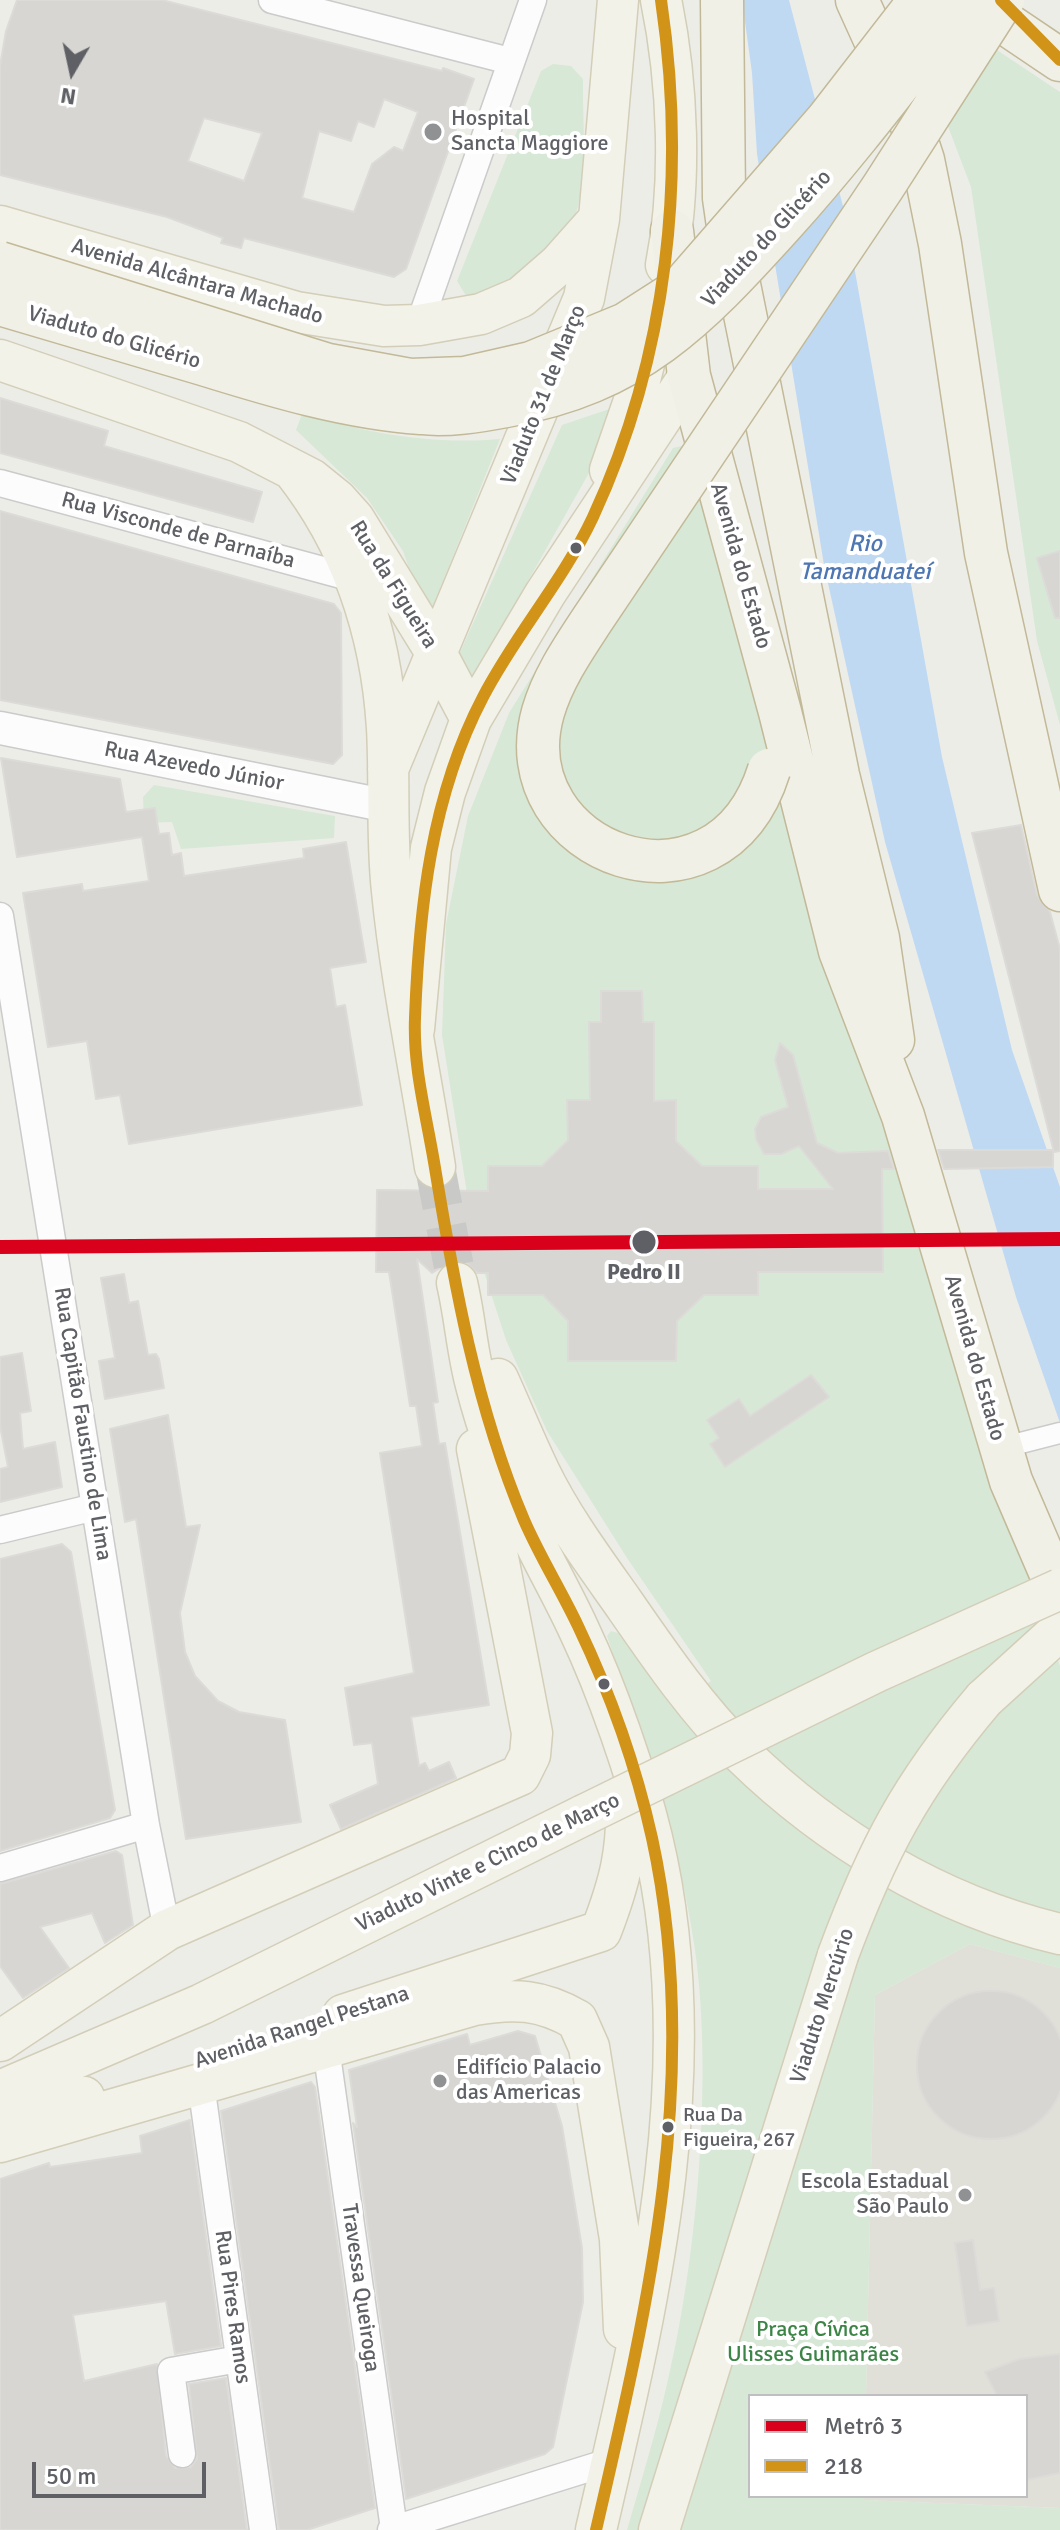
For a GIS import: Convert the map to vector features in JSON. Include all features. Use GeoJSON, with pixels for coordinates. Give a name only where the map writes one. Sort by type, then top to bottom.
{"type":"FeatureCollection","features":[{"type":"Feature","properties":{"kind":"highway","name":"Avenida do Estado"},"geometry":{"type":"LineString","coordinates":[[722,0],[724,198],[746,327],[838,775],[878,938],[903,1116]]}},
{"type":"Feature","properties":{"kind":"highway"},"geometry":{"type":"LineString","coordinates":[[857,0],[906,108],[923,160],[940,244],[986,553],[1060,890]]}},
{"type":"Feature","properties":{"kind":"highway","name":"Viaduto do Glicério"},"geometry":{"type":"LineString","coordinates":[[0,263],[328,365],[410,380],[465,378],[531,363],[626,324],[679,290],[827,120],[920,0]]}},
{"type":"Feature","properties":{"kind":"highway","name":"Viaduto do Glicério"},"geometry":{"type":"LineString","coordinates":[[0,304],[279,387],[354,404],[424,414],[487,409],[548,398],[603,379],[639,357],[718,297],[825,178],[965,0]]}},
{"type":"Feature","properties":{"kind":"highway"},"geometry":{"type":"LineString","coordinates":[[971,0],[1058,58]]}},
{"type":"Feature","properties":{"kind":"highway"},"geometry":{"type":"LineString","coordinates":[[780,712],[769,770],[753,811],[725,840],[681,860],[635,860],[586,838],[558,809],[543,775],[539,741],[543,713],[558,674],[857,226],[1002,0]]}},
{"type":"Feature","properties":{"kind":"highway"},"geometry":{"type":"LineString","coordinates":[[689,376],[705,322],[724,198]]}},
{"type":"Feature","properties":{"kind":"highway","name":"Avenida do Estado"},"geometry":{"type":"LineString","coordinates":[[672,231],[689,376],[780,712],[840,951],[903,1116],[1011,1481],[1060,1592]]}},
{"type":"Feature","properties":{"kind":"main road","name":"Viaduto 31 de Março"},"geometry":{"type":"LineString","coordinates":[[388,788],[435,651],[523,450],[584,298],[600,204],[618,0]]}},
{"type":"Feature","properties":{"kind":"main road","name":"Avenida do Estado"},"geometry":{"type":"LineString","coordinates":[[661,0],[673,84],[672,231]]}},
{"type":"Feature","properties":{"kind":"main road"},"geometry":{"type":"LineString","coordinates":[[1002,0],[1058,58]]}},
{"type":"Feature","properties":{"kind":"main road","name":"Avenida Alcântara Machado"},"geometry":{"type":"LineString","coordinates":[[0,226],[296,312],[345,322],[419,325],[481,314],[521,297],[559,264],[600,204]]}},
{"type":"Feature","properties":{"kind":"main road"},"geometry":{"type":"LineString","coordinates":[[589,526],[637,392],[672,231]]}},
{"type":"Feature","properties":{"kind":"main road"},"geometry":{"type":"LineString","coordinates":[[0,360],[239,442],[293,470],[332,530],[356,579],[370,618],[382,683],[397,933],[435,1167]]}},
{"type":"Feature","properties":{"kind":"main road"},"geometry":{"type":"LineString","coordinates":[[414,1029],[431,848],[445,792],[471,719],[589,526],[689,376]]}},
{"type":"Feature","properties":{"kind":"main road","name":"Rua da Figueira"},"geometry":{"type":"LineString","coordinates":[[293,470],[325,489],[354,519],[435,651],[471,719]]}},
{"type":"Feature","properties":{"kind":"main road"},"geometry":{"type":"LineString","coordinates":[[596,2530],[630,2378],[668,2155],[674,2018],[670,1939],[652,1837],[624,1750],[580,1632],[526,1524],[476,1385],[459,1290],[541,1475],[581,1541],[691,1697],[740,1752],[795,1802],[854,1845],[918,1882],[972,1906],[1060,1934]]}},
{"type":"Feature","properties":{"kind":"main road"},"geometry":{"type":"LineString","coordinates":[[0,2041],[167,1930],[520,1775],[530,1755],[532,1733],[476,1444],[476,1385]]}},
{"type":"Feature","properties":{"kind":"main road","name":"Viaduto Vinte e Cinco de Março"},"geometry":{"type":"LineString","coordinates":[[0,2091],[202,2004],[876,1672],[1060,1592]]}},
{"type":"Feature","properties":{"kind":"main road","name":"Viaduto Mercúrio"},"geometry":{"type":"LineString","coordinates":[[659,2530],[838,1955],[863,1887],[897,1817],[940,1751],[984,1699],[1060,1630]]}},
{"type":"Feature","properties":{"kind":"main road","name":"Avenida Rangel Pestana"},"geometry":{"type":"LineString","coordinates":[[0,2104],[57,2105],[601,1931],[622,1873],[628,1842],[624,1750]]}},
{"type":"Feature","properties":{"kind":"main road"},"geometry":{"type":"LineString","coordinates":[[534,2001],[530,1991],[535,1954]]}},
{"type":"Feature","properties":{"kind":"main road","name":"Avenida Rangel Pestana"},"geometry":{"type":"LineString","coordinates":[[0,2142],[474,2005],[516,1999],[534,2001],[577,2020],[589,2047],[620,2239],[622,2310],[630,2378]]}},
{"type":"Feature","properties":{"kind":"street"},"geometry":{"type":"LineString","coordinates":[[272,0],[510,61]]}},
{"type":"Feature","properties":{"kind":"street"},"geometry":{"type":"LineString","coordinates":[[419,325],[533,0]]}},
{"type":"Feature","properties":{"kind":"street","name":"Rua Visconde de Parnaíba"},"geometry":{"type":"LineString","coordinates":[[0,483],[356,579]]}},
{"type":"Feature","properties":{"kind":"street","name":"Rua Azevedo Júnior"},"geometry":{"type":"LineString","coordinates":[[0,728],[388,788]]}},
{"type":"Feature","properties":{"kind":"street","name":"Rua Capitão Faustino de Lima"},"geometry":{"type":"LineString","coordinates":[[0,916],[146,1825],[167,1930]]}},
{"type":"Feature","properties":{"kind":"street"},"geometry":{"type":"LineString","coordinates":[[1001,1448],[1056,1435]]}},
{"type":"Feature","properties":{"kind":"street"},"geometry":{"type":"LineString","coordinates":[[0,1530],[95,1507]]}},
{"type":"Feature","properties":{"kind":"street"},"geometry":{"type":"LineString","coordinates":[[0,1868],[146,1825]]}},
{"type":"Feature","properties":{"kind":"street","name":"Travessa Queiroga"},"geometry":{"type":"LineString","coordinates":[[326,2048],[392,2530]]}},
{"type":"Feature","properties":{"kind":"street","name":"Rua Pires Ramos"},"geometry":{"type":"LineString","coordinates":[[201,2084],[263,2530]]}},
{"type":"Feature","properties":{"kind":"street"},"geometry":{"type":"LineString","coordinates":[[182,2454],[171,2371],[239,2359]]}},
{"type":"Feature","properties":{"kind":"street"},"geometry":{"type":"LineString","coordinates":[[392,2530],[612,2461]]}},
{"type":"Feature","properties":{"kind":"shaded area","name":"Escola Estadual São Paulo"},"geometry":{"type":"Polygon","coordinates":[[[970,1944],[1060,1968],[1060,2508],[863,2500],[1028,2498],[1028,2394],[866,2394],[875,1995],[970,1944]]]}},
{"type":"Feature","properties":{"kind":"green space"},"geometry":{"type":"Polygon","coordinates":[[[900,0],[922,0],[1060,92],[1060,725],[1037,641],[971,187],[900,0]]]}},
{"type":"Feature","properties":{"kind":"green space"},"geometry":{"type":"Polygon","coordinates":[[[553,64],[571,66],[583,79],[584,153],[578,208],[572,223],[509,286],[468,299],[457,281],[541,71],[553,64]]]}},
{"type":"Feature","properties":{"kind":"green space"},"geometry":{"type":"Polygon","coordinates":[[[621,405],[607,441],[475,675],[468,675],[457,659],[562,425],[621,405]]]}},
{"type":"Feature","properties":{"kind":"green space"},"geometry":{"type":"Polygon","coordinates":[[[302,414],[400,436],[449,440],[500,439],[432,609],[423,609],[403,551],[367,498],[296,430],[302,414]]]}},
{"type":"Feature","properties":{"kind":"green space","name":"Praça Cívica Ulisses Guimarães"},"geometry":{"type":"Polygon","coordinates":[[[682,446],[691,450],[769,741],[937,1306],[1060,1666],[1060,1968],[970,1944],[875,1995],[866,2394],[748,2394],[748,2498],[864,2498],[1060,2508],[1060,2530],[627,2530],[663,2402],[687,2282],[699,2168],[702,2054],[695,1950],[680,1870],[607,1636],[611,1631],[618,1633],[672,1707],[711,1681],[627,1558],[547,1431],[506,1340],[475,1244],[442,1035],[446,924],[468,816],[509,713],[673,448],[682,446]]]}},
{"type":"Feature","properties":{"kind":"green space"},"geometry":{"type":"Polygon","coordinates":[[[154,785],[335,816],[334,838],[181,849],[172,822],[144,823],[143,797],[154,785]]]}},
{"type":"Feature","properties":{"kind":"water","name":"Rio Tamanduateí"},"geometry":{"type":"Polygon","coordinates":[[[742,0],[789,0],[844,210],[942,757],[1012,1050],[1060,1187],[1060,1423],[1016,1297],[885,842],[824,565],[757,154],[752,73],[742,0]]]}},
{"type":"Feature","properties":{"kind":"building"},"geometry":{"type":"Polygon","coordinates":[[[17,0],[162,0],[442,71],[443,68],[474,79],[406,269],[394,277],[244,238],[241,248],[221,243],[223,238],[167,217],[0,175],[0,66],[6,31],[17,0]],[[384,99],[374,127],[358,121],[351,141],[319,131],[302,198],[354,212],[372,164],[394,147],[403,151],[418,112],[384,99]],[[204,118],[188,161],[244,181],[262,133],[204,118]]]}},
{"type":"Feature","properties":{"kind":"building"},"geometry":{"type":"Polygon","coordinates":[[[0,398],[108,431],[104,446],[262,492],[253,522],[0,453],[0,398]]]}},
{"type":"Feature","properties":{"kind":"building"},"geometry":{"type":"Polygon","coordinates":[[[0,511],[334,604],[341,613],[342,755],[333,764],[0,700],[0,511]]]}},
{"type":"Feature","properties":{"kind":"building"},"geometry":{"type":"Polygon","coordinates":[[[1060,551],[1060,618],[1055,618],[1037,558],[1060,551]]]}},
{"type":"Feature","properties":{"kind":"building"},"geometry":{"type":"Polygon","coordinates":[[[1,758],[120,779],[126,812],[155,808],[159,834],[169,833],[172,855],[181,853],[184,876],[304,858],[303,849],[346,842],[366,962],[330,968],[336,1007],[345,1005],[362,1105],[129,1144],[120,1095],[96,1099],[87,1041],[48,1047],[23,893],[82,884],[83,891],[149,881],[142,837],[17,857],[1,758]]]}},
{"type":"Feature","properties":{"kind":"building"},"geometry":{"type":"Polygon","coordinates":[[[1021,825],[1037,895],[1050,912],[1060,949],[1060,1151],[1054,1152],[972,833],[1021,825]]]}},
{"type":"Feature","properties":{"kind":"building"},"geometry":{"type":"Polygon","coordinates":[[[601,991],[642,991],[643,1022],[654,1022],[654,1101],[676,1100],[676,1141],[702,1166],[758,1166],[758,1189],[833,1189],[799,1146],[781,1154],[764,1154],[756,1139],[755,1129],[761,1117],[788,1107],[775,1060],[780,1043],[793,1055],[817,1143],[838,1153],[888,1151],[894,1169],[882,1169],[883,1272],[758,1272],[758,1295],[704,1295],[677,1321],[676,1361],[568,1361],[568,1321],[543,1295],[488,1295],[488,1273],[477,1273],[465,1261],[453,1260],[432,1273],[417,1259],[438,1402],[433,1403],[439,1444],[445,1443],[489,1705],[411,1717],[419,1766],[425,1763],[429,1771],[449,1762],[456,1778],[341,1829],[330,1805],[378,1784],[372,1743],[354,1745],[345,1688],[414,1673],[380,1453],[422,1446],[416,1406],[410,1406],[389,1272],[376,1272],[377,1190],[488,1191],[488,1166],[542,1166],[568,1140],[567,1100],[590,1100],[589,1022],[601,1022],[601,991]]]}},
{"type":"Feature","properties":{"kind":"building"},"geometry":{"type":"Polygon","coordinates":[[[938,1150],[1053,1150],[1053,1167],[944,1169],[938,1150]]]}},
{"type":"Feature","properties":{"kind":"building"},"geometry":{"type":"Polygon","coordinates":[[[124,1274],[129,1303],[138,1301],[148,1355],[156,1354],[159,1359],[164,1388],[105,1399],[99,1361],[115,1358],[101,1278],[124,1274]]]}},
{"type":"Feature","properties":{"kind":"building"},"geometry":{"type":"Polygon","coordinates":[[[22,1353],[31,1411],[20,1413],[23,1449],[55,1442],[62,1487],[0,1502],[0,1469],[8,1467],[0,1426],[0,1357],[22,1353]]]}},
{"type":"Feature","properties":{"kind":"building"},"geometry":{"type":"Polygon","coordinates":[[[811,1375],[829,1397],[725,1467],[710,1444],[719,1438],[707,1420],[739,1399],[750,1416],[811,1375]]]}},
{"type":"Feature","properties":{"kind":"building"},"geometry":{"type":"Polygon","coordinates":[[[168,1415],[186,1527],[200,1525],[180,1613],[185,1652],[195,1676],[218,1701],[239,1712],[285,1720],[301,1822],[186,1839],[136,1519],[125,1522],[110,1429],[168,1415]]]}},
{"type":"Feature","properties":{"kind":"building"},"geometry":{"type":"Polygon","coordinates":[[[62,1544],[71,1552],[115,1810],[110,1818],[0,1851],[0,1559],[62,1544]]]}},
{"type":"Feature","properties":{"kind":"building"},"geometry":{"type":"Polygon","coordinates":[[[116,1851],[122,1855],[133,1925],[105,1943],[92,1913],[40,1927],[69,1968],[23,1998],[0,1966],[0,1884],[116,1851]]]}},
{"type":"Feature","properties":{"kind":"building"},"geometry":{"type":"Polygon","coordinates":[[[991,1991],[1019,1996],[1044,2012],[1060,2037],[1060,2093],[1044,2118],[1019,2134],[991,2139],[963,2134],[938,2118],[922,2093],[917,2065],[922,2037],[938,2012],[963,1996],[991,1991]]]}},
{"type":"Feature","properties":{"kind":"building"},"geometry":{"type":"Polygon","coordinates":[[[518,2031],[535,2036],[562,2126],[582,2248],[583,2302],[553,2447],[545,2454],[406,2499],[353,2123],[357,2127],[349,2070],[467,2034],[470,2045],[518,2031]]]}},
{"type":"Feature","properties":{"kind":"building"},"geometry":{"type":"Polygon","coordinates":[[[311,2082],[315,2087],[375,2508],[307,2530],[279,2530],[221,2111],[311,2082]]]}},
{"type":"Feature","properties":{"kind":"building"},"geometry":{"type":"Polygon","coordinates":[[[190,2120],[221,2346],[175,2354],[166,2301],[73,2315],[84,2381],[157,2364],[166,2456],[175,2468],[191,2467],[197,2459],[189,2384],[226,2378],[247,2530],[0,2530],[0,2179],[49,2163],[50,2167],[142,2153],[140,2136],[190,2120]]]}},
{"type":"Feature","properties":{"kind":"building"},"geometry":{"type":"Polygon","coordinates":[[[973,2240],[980,2290],[994,2288],[999,2321],[967,2326],[955,2243],[973,2240]]]}},
{"type":"Feature","properties":{"kind":"building"},"geometry":{"type":"Polygon","coordinates":[[[1060,2354],[1060,2473],[1028,2480],[1028,2394],[996,2394],[985,2372],[1020,2359],[1060,2354]]]}},
{"type":"Feature","properties":{"kind":"tunnel"},"geometry":{"type":"LineString","coordinates":[[435,1167],[457,1283]]}},
{"type":"Feature","properties":{"kind":"metro line","name":"3"},"geometry":{"type":"LineString","coordinates":[[0,1247],[1060,1239]]}},
{"type":"Feature","properties":{"kind":"transit line","name":"218"},"geometry":{"type":"LineString","coordinates":[[596,2530],[634,2359],[663,2186],[671,2099],[672,2012],[666,1925],[652,1838],[621,1730],[578,1626],[524,1520],[492,1433],[459,1299],[421,1090],[415,1018],[420,936],[431,854],[451,774],[483,697],[568,563],[593,517],[619,455],[639,392],[665,263],[671,198],[669,66],[661,0]]}},
{"type":"Feature","properties":{"kind":"transit line","name":"218"},"geometry":{"type":"LineString","coordinates":[[1001,0],[1060,60]]}},
{"type":"Feature","properties":{"kind":"place","name":"Hospital Sancta Maggiore"},"geometry":{"type":"Point","coordinates":[433,132]}},
{"type":"Feature","properties":{"kind":"place","name":"Pedro II"},"geometry":{"type":"Point","coordinates":[644,1242]}},
{"type":"Feature","properties":{"kind":"place","name":"Edifício Palacio das Americas"},"geometry":{"type":"Point","coordinates":[440,2081]}},
{"type":"Feature","properties":{"kind":"place","name":"Rua Da Figueira, 267"},"geometry":{"type":"Point","coordinates":[668,2127]}},
{"type":"Feature","properties":{"kind":"place","name":"Escola Estadual São Paulo"},"geometry":{"type":"Point","coordinates":[965,2195]}}]}
